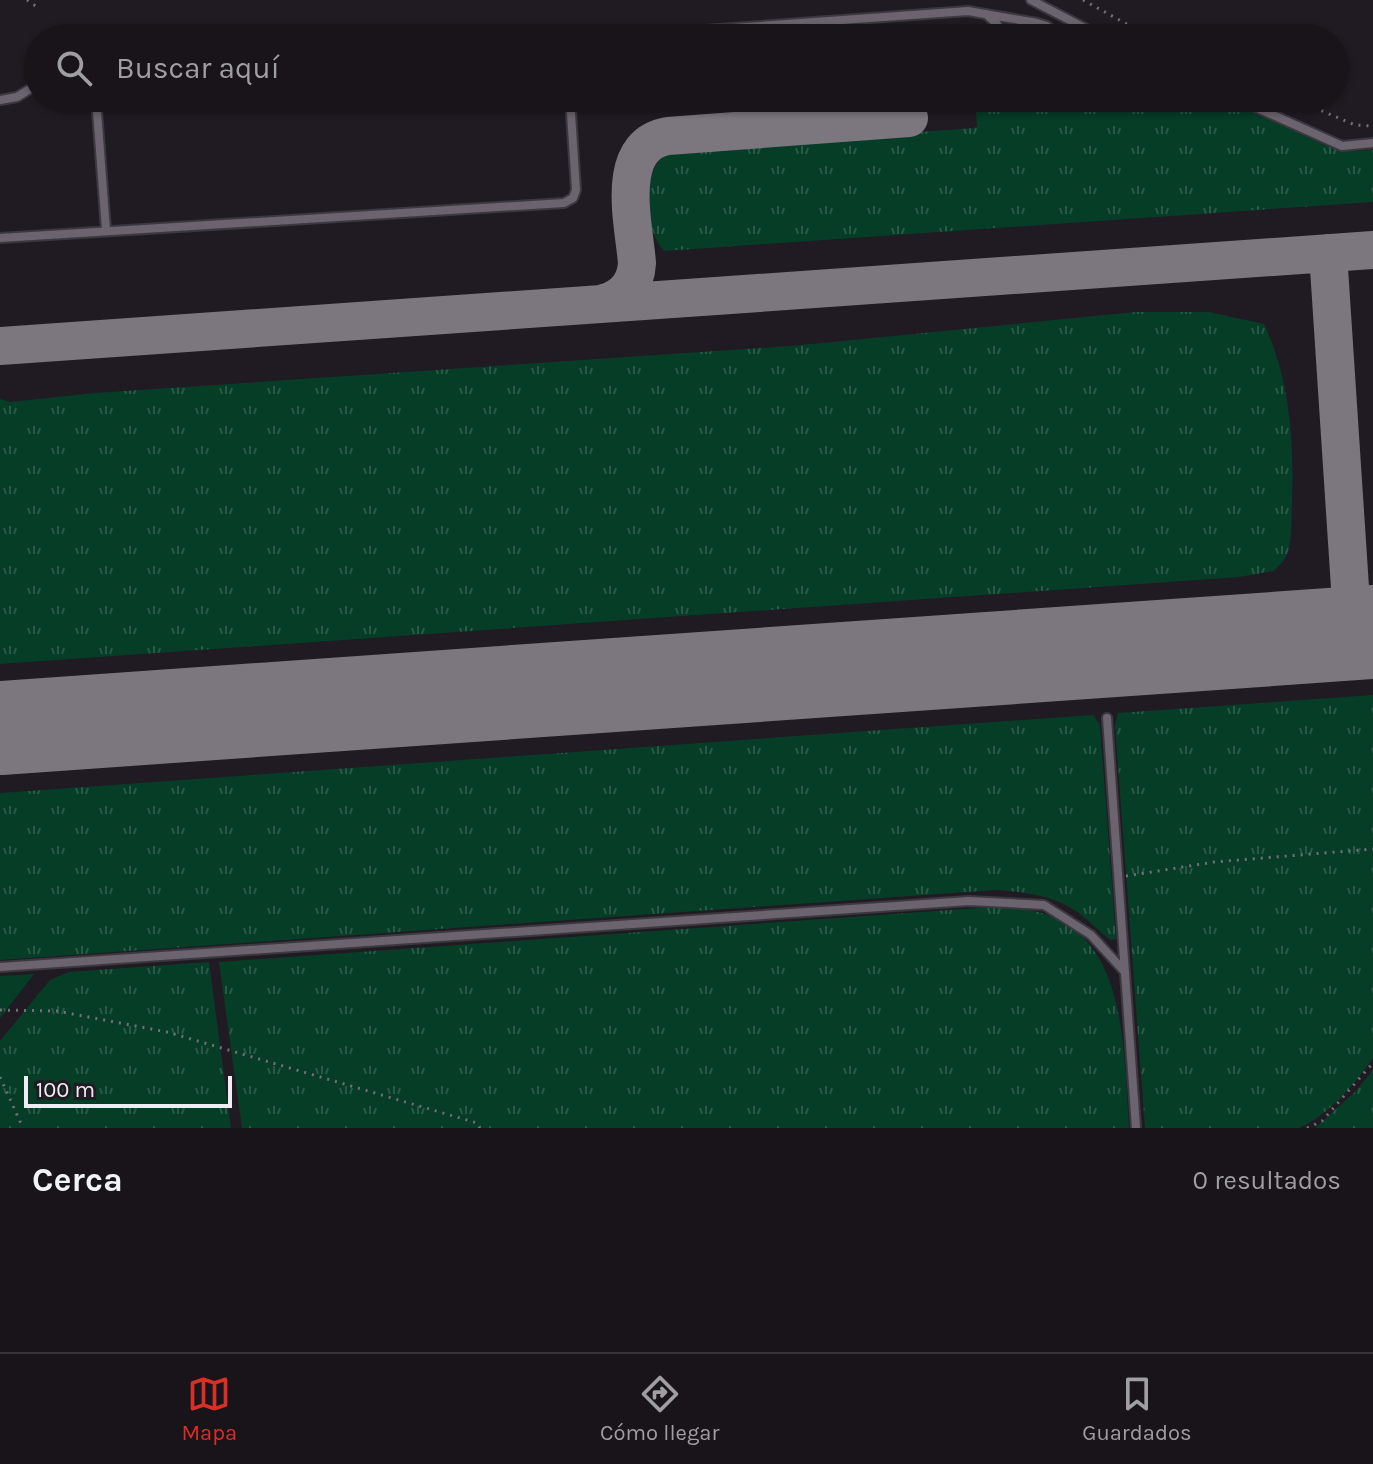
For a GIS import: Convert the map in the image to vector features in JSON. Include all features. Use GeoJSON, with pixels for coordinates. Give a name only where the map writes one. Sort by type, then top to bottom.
{"type":"FeatureCollection","features":[{"type":"Feature","properties":{"kind":"lane"},"geometry":{"type":"LineString","coordinates":[[1031,0],[1077,24]]}},
{"type":"Feature","properties":{"kind":"lane"},"geometry":{"type":"LineString","coordinates":[[802,24],[982,12],[1040,24]]}},
{"type":"Feature","properties":{"kind":"lane"},"geometry":{"type":"LineString","coordinates":[[982,12],[997,24]]}},
{"type":"Feature","properties":{"kind":"lane"},"geometry":{"type":"LineString","coordinates":[[0,100],[24,93]]}},
{"type":"Feature","properties":{"kind":"lane"},"geometry":{"type":"LineString","coordinates":[[97,112],[106,230]]}},
{"type":"Feature","properties":{"kind":"lane"},"geometry":{"type":"LineString","coordinates":[[0,238],[564,203],[573,198],[576,190],[571,112]]}},
{"type":"Feature","properties":{"kind":"lane"},"geometry":{"type":"LineString","coordinates":[[1266,112],[1342,146],[1373,143]]}},
{"type":"Feature","properties":{"kind":"lane"},"geometry":{"type":"LineString","coordinates":[[1107,718],[1136,1128]]}},
{"type":"Feature","properties":{"kind":"lane"},"geometry":{"type":"LineString","coordinates":[[0,967],[969,901],[1044,905],[1091,935],[1125,972]]}},
{"type":"Feature","properties":{"kind":"path"},"geometry":{"type":"LineString","coordinates":[[27,0],[40,9]]}},
{"type":"Feature","properties":{"kind":"path"},"geometry":{"type":"LineString","coordinates":[[1083,0],[1127,24]]}},
{"type":"Feature","properties":{"kind":"path"},"geometry":{"type":"LineString","coordinates":[[1325,112],[1355,125],[1373,126]]}},
{"type":"Feature","properties":{"kind":"path"},"geometry":{"type":"LineString","coordinates":[[1118,878],[1214,862],[1373,849]]}},
{"type":"Feature","properties":{"kind":"path"},"geometry":{"type":"LineString","coordinates":[[0,1010],[57,1011],[167,1032],[486,1128]]}},
{"type":"Feature","properties":{"kind":"path"},"geometry":{"type":"LineString","coordinates":[[1307,1128],[1322,1121],[1373,1063]]}},
{"type":"Feature","properties":{"kind":"path"},"geometry":{"type":"LineString","coordinates":[[0,1077],[23,1128]]}},
{"type":"Feature","properties":{"kind":"path"},"geometry":{"type":"LineString","coordinates":[[477,1123],[480,1128]]}},
{"type":"Feature","properties":{"kind":"green space"},"geometry":{"type":"Polygon","coordinates":[[[976,112],[1255,112],[1324,145],[1349,151],[1373,150],[1373,202],[664,251],[651,228],[649,184],[661,159],[671,150],[977,126],[976,112]]]}},
{"type":"Feature","properties":{"kind":"green space"},"geometry":{"type":"Polygon","coordinates":[[[1136,312],[1209,312],[1264,324],[1285,389],[1292,455],[1290,544],[1286,557],[1274,571],[1239,577],[0,664],[0,399],[10,402],[95,393],[791,346],[1136,312]]]}},
{"type":"Feature","properties":{"kind":"green space"},"geometry":{"type":"Polygon","coordinates":[[[1373,695],[1373,1058],[1340,1098],[1321,1115],[1299,1128],[1145,1128],[1115,726],[1118,713],[1373,695]]]}},
{"type":"Feature","properties":{"kind":"green space"},"geometry":{"type":"Polygon","coordinates":[[[1093,715],[1100,725],[1116,939],[1111,940],[1076,911],[1057,901],[1027,893],[995,890],[0,960],[0,793],[1093,715]]]}},
{"type":"Feature","properties":{"kind":"green space"},"geometry":{"type":"Polygon","coordinates":[[[992,907],[1037,912],[1070,926],[1093,949],[1109,979],[1118,1013],[1129,1128],[242,1128],[219,962],[992,907]]]}},
{"type":"Feature","properties":{"kind":"green space"},"geometry":{"type":"Polygon","coordinates":[[[209,962],[231,1128],[0,1128],[0,1041],[50,980],[69,972],[209,962]]]}},
{"type":"Feature","properties":{"kind":"green space"},"geometry":{"type":"Polygon","coordinates":[[[34,974],[0,1018],[0,976],[34,974]]]}},
{"type":"Feature","properties":{"kind":"green space"},"geometry":{"type":"Polygon","coordinates":[[[1373,1070],[1373,1128],[1315,1128],[1355,1092],[1373,1070]]]}},
{"type":"Feature","properties":{"kind":"taxiway"},"geometry":{"type":"LineString","coordinates":[[604,303],[623,294],[634,277],[637,263],[631,208],[633,170],[640,154],[651,142],[668,136],[909,118]]}},
{"type":"Feature","properties":{"kind":"taxiway"},"geometry":{"type":"LineString","coordinates":[[0,346],[1373,250]]}},
{"type":"Feature","properties":{"kind":"taxiway"},"geometry":{"type":"LineString","coordinates":[[1328,253],[1353,633]]}},
{"type":"Feature","properties":{"kind":"runway"},"geometry":{"type":"LineString","coordinates":[[0,728],[1373,632]]}}]}
